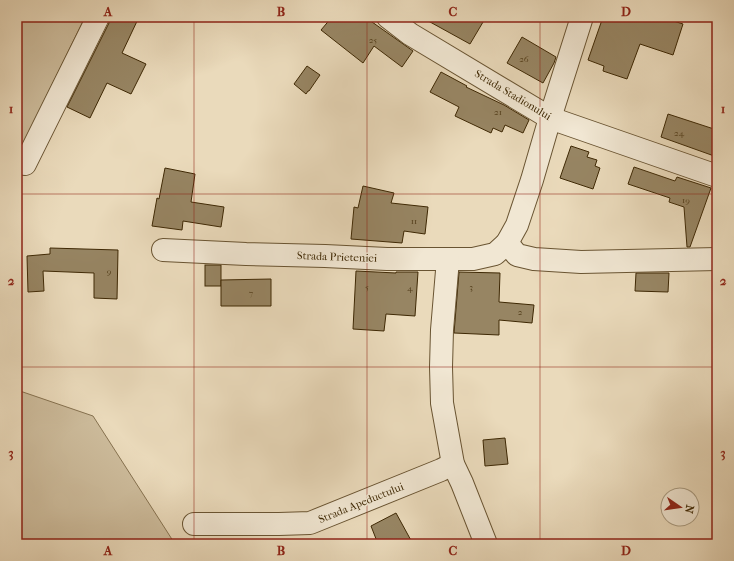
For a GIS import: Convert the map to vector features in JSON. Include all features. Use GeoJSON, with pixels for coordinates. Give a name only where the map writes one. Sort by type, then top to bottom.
{"type":"FeatureCollection","features":[{"type":"Feature","properties":{"kind":"street"},"geometry":{"type":"LineString","coordinates":[[25,164],[98,17]]}},
{"type":"Feature","properties":{"kind":"street","name":"Strada Stadionului"},"geometry":{"type":"LineString","coordinates":[[388,17],[410,34],[550,118],[717,176]]}},
{"type":"Feature","properties":{"kind":"street","name":"Strada Prieteniei"},"geometry":{"type":"LineString","coordinates":[[163,250],[387,259],[473,260],[495,254],[507,243],[517,225],[582,17]]}},
{"type":"Feature","properties":{"kind":"street"},"geometry":{"type":"LineString","coordinates":[[507,243],[517,255],[534,259],[581,262],[717,260]]}},
{"type":"Feature","properties":{"kind":"street"},"geometry":{"type":"LineString","coordinates":[[448,259],[442,330],[442,402],[453,464],[486,544]]}},
{"type":"Feature","properties":{"kind":"street","name":"Strada Apeductului"},"geometry":{"type":"LineString","coordinates":[[194,524],[310,523],[435,473],[453,464]]}},
{"type":"Feature","properties":{"kind":"shaded area"},"geometry":{"type":"Polygon","coordinates":[[[17,17],[85,17],[17,157],[17,17]]]}},
{"type":"Feature","properties":{"kind":"shaded area"},"geometry":{"type":"Polygon","coordinates":[[[17,390],[93,416],[175,544],[17,544],[17,390]]]}},
{"type":"Feature","properties":{"kind":"building"},"geometry":{"type":"Polygon","coordinates":[[[110,17],[139,17],[122,53],[146,64],[131,94],[107,83],[90,118],[67,107],[109,23],[110,17]]]}},
{"type":"Feature","properties":{"kind":"building"},"geometry":{"type":"Polygon","coordinates":[[[332,17],[365,17],[413,51],[402,67],[374,46],[363,63],[321,30],[332,17]]]}},
{"type":"Feature","properties":{"kind":"building"},"geometry":{"type":"Polygon","coordinates":[[[421,17],[486,17],[470,44],[421,17]]]}},
{"type":"Feature","properties":{"kind":"building"},"geometry":{"type":"Polygon","coordinates":[[[603,17],[661,17],[683,24],[673,55],[640,44],[627,79],[603,71],[604,66],[588,60],[603,17]]]}},
{"type":"Feature","properties":{"kind":"building"},"geometry":{"type":"Polygon","coordinates":[[[522,37],[556,57],[543,83],[507,63],[522,37]]]}},
{"type":"Feature","properties":{"kind":"building"},"geometry":{"type":"Polygon","coordinates":[[[307,66],[320,75],[306,94],[294,84],[307,66]]]}},
{"type":"Feature","properties":{"kind":"building"},"geometry":{"type":"Polygon","coordinates":[[[441,72],[529,120],[523,133],[505,125],[502,132],[493,128],[491,133],[455,116],[459,107],[430,92],[441,72]]]}},
{"type":"Feature","properties":{"kind":"building"},"geometry":{"type":"Polygon","coordinates":[[[668,114],[717,130],[717,157],[661,137],[668,114]]]}},
{"type":"Feature","properties":{"kind":"building"},"geometry":{"type":"Polygon","coordinates":[[[571,146],[589,152],[587,157],[597,160],[595,166],[600,168],[593,189],[560,178],[571,146]]]}},
{"type":"Feature","properties":{"kind":"building"},"geometry":{"type":"Polygon","coordinates":[[[634,167],[675,181],[677,177],[711,188],[690,247],[687,247],[684,207],[669,202],[670,198],[628,184],[634,167]]]}},
{"type":"Feature","properties":{"kind":"building"},"geometry":{"type":"Polygon","coordinates":[[[165,168],[195,174],[191,202],[224,207],[221,227],[183,221],[182,230],[152,226],[157,198],[159,199],[165,168]]]}},
{"type":"Feature","properties":{"kind":"building"},"geometry":{"type":"Polygon","coordinates":[[[363,186],[394,193],[391,203],[428,207],[425,234],[404,231],[402,243],[351,239],[354,207],[358,208],[363,186]]]}},
{"type":"Feature","properties":{"kind":"building"},"geometry":{"type":"Polygon","coordinates":[[[50,248],[118,250],[117,299],[94,298],[94,273],[43,271],[44,291],[28,292],[27,256],[50,254],[50,248]]]}},
{"type":"Feature","properties":{"kind":"building"},"geometry":{"type":"Polygon","coordinates":[[[205,265],[221,265],[221,286],[205,286],[205,265]]]}},
{"type":"Feature","properties":{"kind":"building"},"geometry":{"type":"Polygon","coordinates":[[[356,271],[396,273],[418,272],[415,316],[386,314],[384,331],[353,329],[356,271]]]}},
{"type":"Feature","properties":{"kind":"building"},"geometry":{"type":"Polygon","coordinates":[[[459,272],[500,273],[499,302],[534,305],[532,323],[499,320],[499,335],[454,333],[459,272]]]}},
{"type":"Feature","properties":{"kind":"building"},"geometry":{"type":"Polygon","coordinates":[[[636,273],[669,273],[668,292],[635,291],[636,273]]]}},
{"type":"Feature","properties":{"kind":"building"},"geometry":{"type":"Polygon","coordinates":[[[271,279],[271,306],[221,306],[221,280],[271,279]]]}},
{"type":"Feature","properties":{"kind":"building"},"geometry":{"type":"Polygon","coordinates":[[[505,438],[508,464],[485,466],[483,440],[505,438]]]}},
{"type":"Feature","properties":{"kind":"building"},"geometry":{"type":"Polygon","coordinates":[[[396,513],[413,544],[378,544],[371,526],[396,513]]]}}]}
